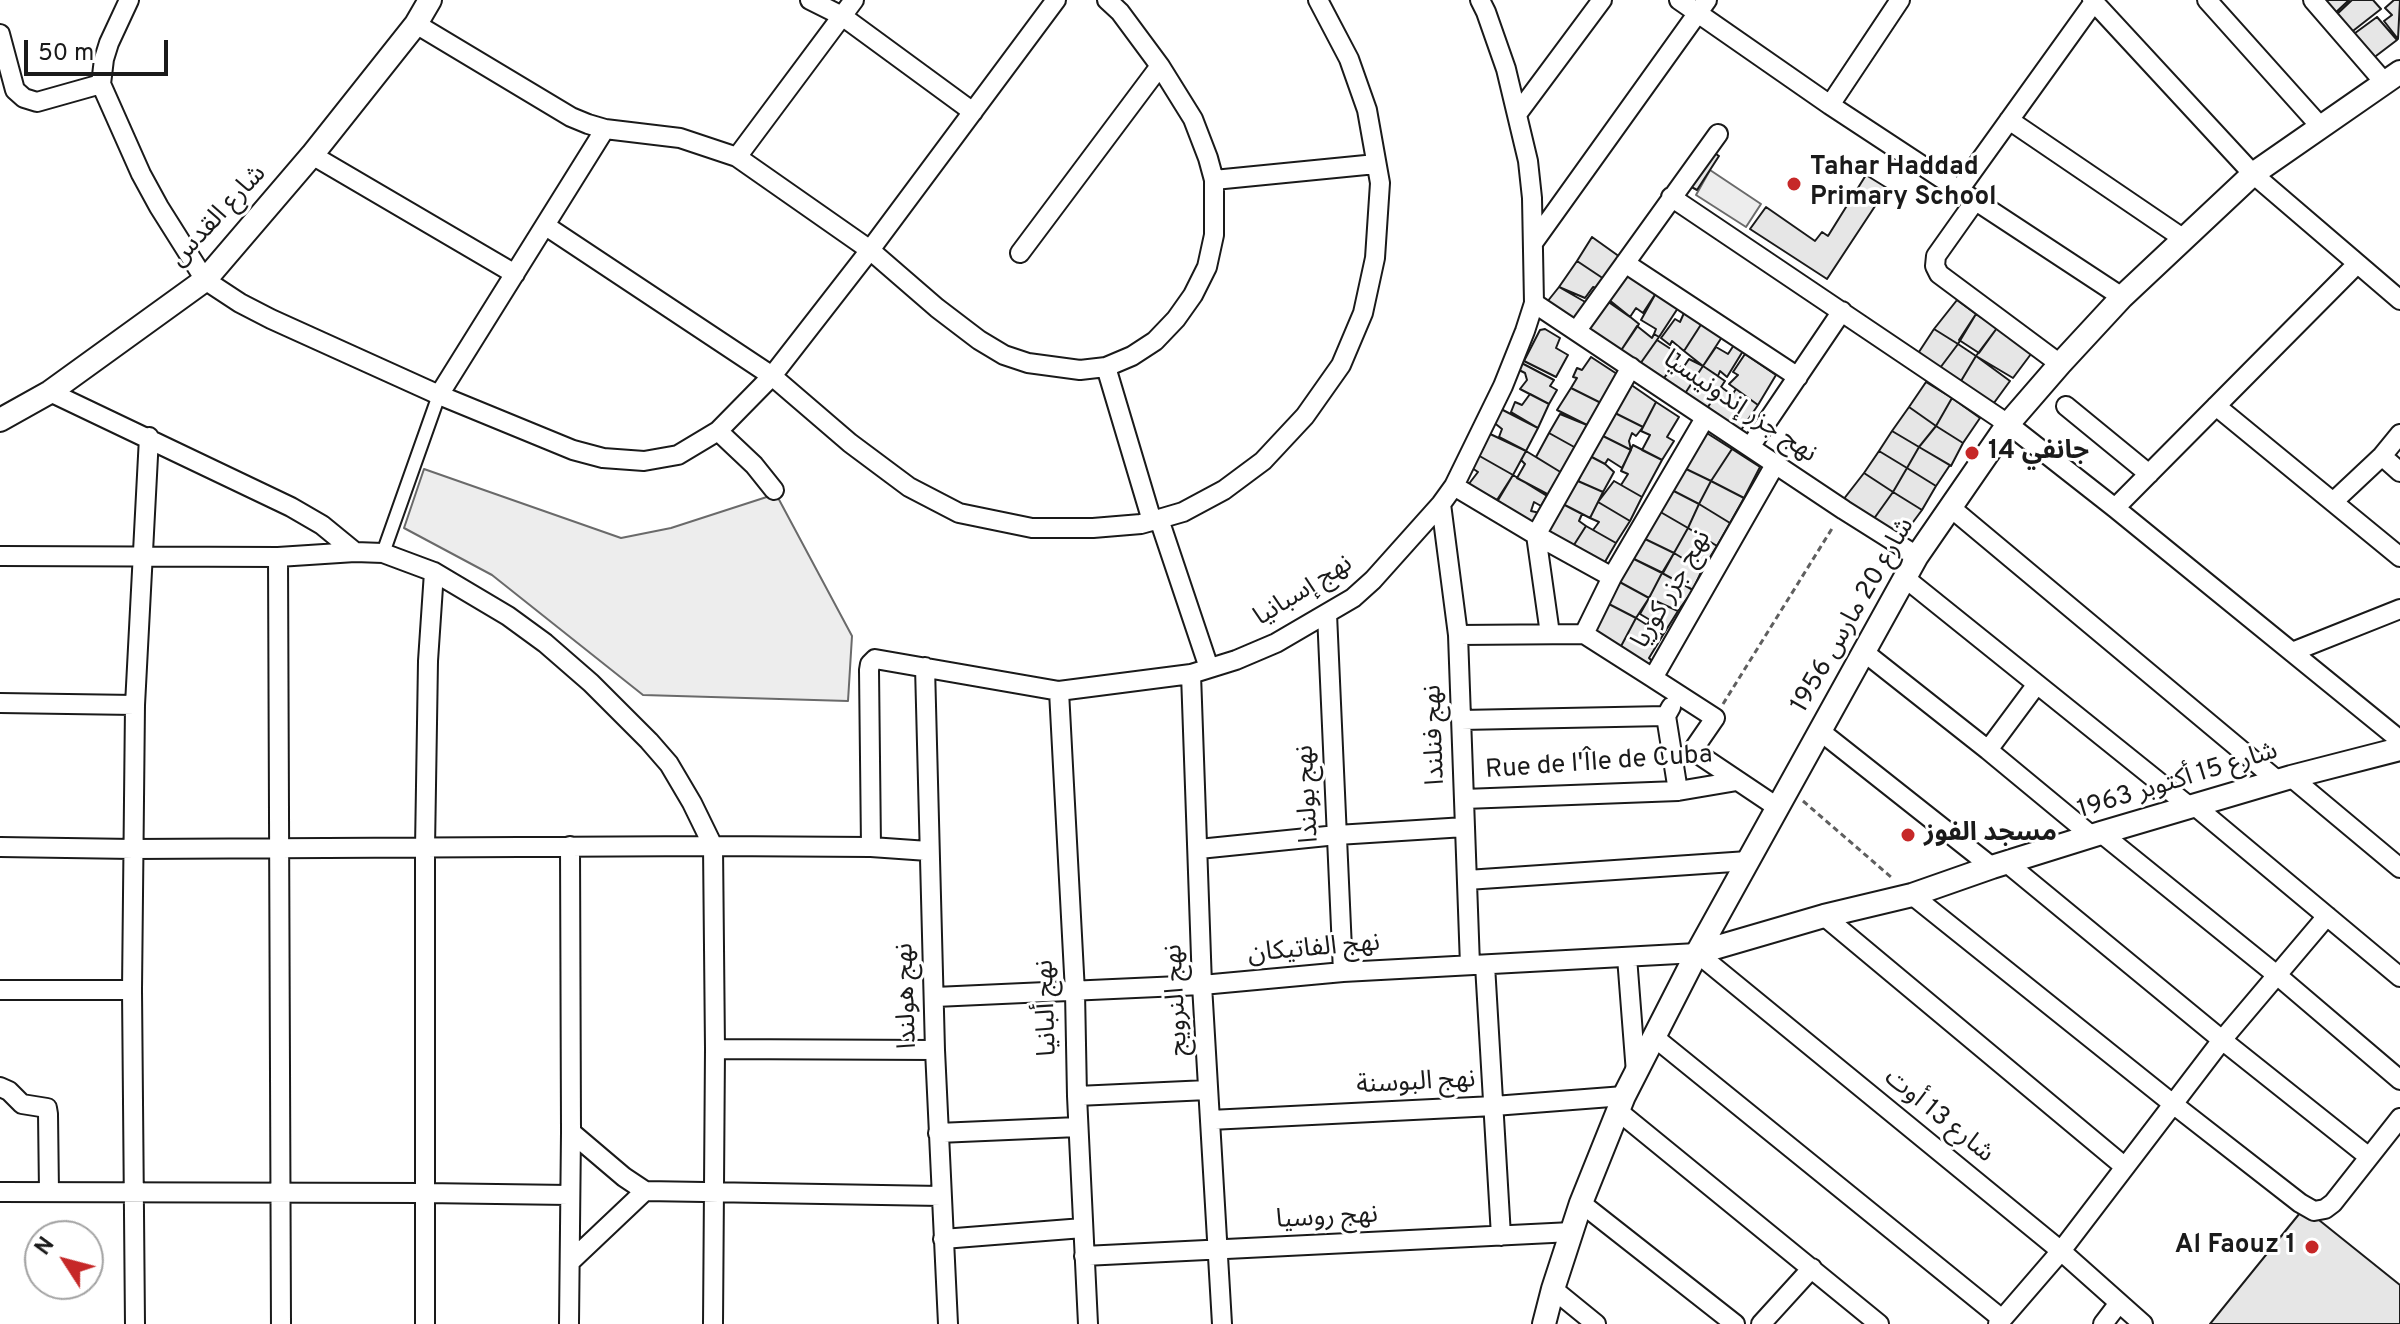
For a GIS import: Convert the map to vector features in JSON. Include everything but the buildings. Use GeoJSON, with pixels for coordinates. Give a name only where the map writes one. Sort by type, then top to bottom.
{"type":"FeatureCollection","features":[{"type":"Feature","properties":{"kind":"street"},"geometry":{"type":"LineString","coordinates":[[129,0],[109,43],[101,84],[141,174],[205,280],[240,303],[439,395],[573,450],[603,458],[644,461],[678,455],[718,431],[772,376],[1056,0]]}},
{"type":"Feature","properties":{"kind":"street","name":"شارع القدس"},"geometry":{"type":"LineString","coordinates":[[0,420],[50,392],[205,280],[312,155],[416,24],[430,0]]}},
{"type":"Feature","properties":{"kind":"street"},"geometry":{"type":"LineString","coordinates":[[810,0],[842,16],[973,112]]}},
{"type":"Feature","properties":{"kind":"street"},"geometry":{"type":"LineString","coordinates":[[737,157],[854,0]]}},
{"type":"Feature","properties":{"kind":"street"},"geometry":{"type":"LineString","coordinates":[[416,24],[571,117],[605,129],[680,138],[737,157],[870,250],[979,340],[1004,355],[1028,363],[1080,370],[1106,367],[1132,356],[1155,341],[1193,295],[1207,267],[1214,235],[1214,180],[1193,119],[1160,66],[1120,12],[1107,0]]}},
{"type":"Feature","properties":{"kind":"street"},"geometry":{"type":"LineString","coordinates":[[546,226],[772,376],[850,443],[909,487],[959,513],[1032,528],[1093,528],[1156,520],[1183,512],[1224,490],[1263,461],[1305,416],[1341,365],[1363,313],[1375,258],[1380,183],[1367,110],[1349,59],[1318,0]]}},
{"type":"Feature","properties":{"kind":"street"},"geometry":{"type":"LineString","coordinates":[[1518,113],[1602,0]]}},
{"type":"Feature","properties":{"kind":"street"},"geometry":{"type":"LineString","coordinates":[[1679,0],[1702,7],[1830,105],[2122,297]]}},
{"type":"Feature","properties":{"kind":"street"},"geometry":{"type":"LineString","coordinates":[[1830,105],[1900,0]]}},
{"type":"Feature","properties":{"kind":"street"},"geometry":{"type":"LineString","coordinates":[[2207,0],[2320,126]]}},
{"type":"Feature","properties":{"kind":"street"},"geometry":{"type":"LineString","coordinates":[[2313,0],[2392,77]]}},
{"type":"Feature","properties":{"kind":"street"},"geometry":{"type":"LineString","coordinates":[[1959,190],[2093,1],[2253,174],[2400,300]]}},
{"type":"Feature","properties":{"kind":"street","name":"نهج إسبانيا"},"geometry":{"type":"LineString","coordinates":[[871,847],[870,664],[875,659],[1059,691],[1200,671],[1276,643],[1353,598],[1441,504],[1454,486],[1503,386],[1534,303],[1528,161],[1518,113],[1487,4]]}},
{"type":"Feature","properties":{"kind":"street"},"geometry":{"type":"LineString","coordinates":[[1533,243],[1702,7]]}},
{"type":"Feature","properties":{"kind":"street"},"geometry":{"type":"LineString","coordinates":[[0,34],[15,90],[24,98],[37,102],[101,84]]}},
{"type":"Feature","properties":{"kind":"street"},"geometry":{"type":"LineString","coordinates":[[1020,253],[1160,66]]}},
{"type":"Feature","properties":{"kind":"street","name":"شارع 20 مارس 1956"},"geometry":{"type":"LineString","coordinates":[[1544,1324],[1581,1203],[1621,1103],[1697,953],[1917,556],[1950,507],[2008,424],[2122,297],[2253,174],[2392,77]]}},
{"type":"Feature","properties":{"kind":"street"},"geometry":{"type":"LineString","coordinates":[[2009,120],[2184,239]]}},
{"type":"Feature","properties":{"kind":"street"},"geometry":{"type":"LineString","coordinates":[[383,553],[439,395],[605,129]]}},
{"type":"Feature","properties":{"kind":"street"},"geometry":{"type":"LineString","coordinates":[[1577,330],[1718,134]]}},
{"type":"Feature","properties":{"kind":"street"},"geometry":{"type":"LineString","coordinates":[[312,155],[515,274]]}},
{"type":"Feature","properties":{"kind":"street"},"geometry":{"type":"LineString","coordinates":[[1214,180],[1376,164]]}},
{"type":"Feature","properties":{"kind":"street"},"geometry":{"type":"LineString","coordinates":[[1671,197],[2008,424],[2400,740]]}},
{"type":"Feature","properties":{"kind":"street"},"geometry":{"type":"LineString","coordinates":[[1975,201],[1936,256],[1935,266],[1939,274],[2060,364]]}},
{"type":"Feature","properties":{"kind":"street"},"geometry":{"type":"LineString","coordinates":[[1625,263],[1798,377]]}},
{"type":"Feature","properties":{"kind":"street"},"geometry":{"type":"LineString","coordinates":[[2115,508],[2357,264]]}},
{"type":"Feature","properties":{"kind":"street","name":"نهج جزر إندونيسيا"},"geometry":{"type":"LineString","coordinates":[[1534,303],[1917,556]]}},
{"type":"Feature","properties":{"kind":"street"},"geometry":{"type":"LineString","coordinates":[[1750,447],[1842,311]]}},
{"type":"Feature","properties":{"kind":"street","name":"نهج النرويج"},"geometry":{"type":"LineString","coordinates":[[1106,367],[1156,520],[1200,671],[1202,985],[1222,1324]]}},
{"type":"Feature","properties":{"kind":"street"},"geometry":{"type":"LineString","coordinates":[[1550,634],[1536,535],[1631,367]]}},
{"type":"Feature","properties":{"kind":"street"},"geometry":{"type":"LineString","coordinates":[[50,392],[291,507],[322,525],[355,552]]}},
{"type":"Feature","properties":{"kind":"street"},"geometry":{"type":"LineString","coordinates":[[2066,406],[2149,474]]}},
{"type":"Feature","properties":{"kind":"street"},"geometry":{"type":"LineString","coordinates":[[2216,406],[2400,557]]}},
{"type":"Feature","properties":{"kind":"street"},"geometry":{"type":"LineString","coordinates":[[1584,634],[1612,577],[1705,418]]}},
{"type":"Feature","properties":{"kind":"street"},"geometry":{"type":"LineString","coordinates":[[718,431],[754,465],[774,490]]}},
{"type":"Feature","properties":{"kind":"street"},"geometry":{"type":"LineString","coordinates":[[2333,502],[2382,456],[2400,434]]}},
{"type":"Feature","properties":{"kind":"street"},"geometry":{"type":"LineString","coordinates":[[135,1324],[132,990],[135,705],[149,437]]}},
{"type":"Feature","properties":{"kind":"street"},"geometry":{"type":"LineString","coordinates":[[2382,456],[2400,472]]}},
{"type":"Feature","properties":{"kind":"street","name":"نهج جزر كوريا"},"geometry":{"type":"LineString","coordinates":[[1715,718],[1653,678],[1776,463]]}},
{"type":"Feature","properties":{"kind":"street"},"geometry":{"type":"LineString","coordinates":[[1454,486],[1612,577]]}},
{"type":"Feature","properties":{"kind":"street","name":"نهج فنلندا"},"geometry":{"type":"LineString","coordinates":[[1441,504],[1458,635],[1467,880],[1494,1106],[1501,1236]]}},
{"type":"Feature","properties":{"kind":"street"},"geometry":{"type":"LineString","coordinates":[[1950,507],[2285,779],[2400,868]]}},
{"type":"Feature","properties":{"kind":"street"},"geometry":{"type":"LineString","coordinates":[[0,556],[278,557],[383,553],[434,572],[508,616],[545,643],[631,722],[669,764],[713,846],[713,1324]]}},
{"type":"Feature","properties":{"kind":"street"},"geometry":{"type":"LineString","coordinates":[[278,557],[281,1324]]}},
{"type":"Feature","properties":{"kind":"street"},"geometry":{"type":"LineString","coordinates":[[425,1324],[425,848],[428,661],[434,572]]}},
{"type":"Feature","properties":{"kind":"street"},"geometry":{"type":"LineString","coordinates":[[1905,578],[2193,806],[2400,977]]}},
{"type":"Feature","properties":{"kind":"street"},"geometry":{"type":"LineString","coordinates":[[2292,652],[2400,609]]}},
{"type":"Feature","properties":{"kind":"street","name":"نهج بولندا"},"geometry":{"type":"LineString","coordinates":[[1327,614],[1343,972]]}},
{"type":"Feature","properties":{"kind":"street"},"geometry":{"type":"LineString","coordinates":[[1458,635],[1584,634],[1653,678]]}},
{"type":"Feature","properties":{"kind":"street"},"geometry":{"type":"LineString","coordinates":[[1864,652],[2278,976],[2400,1080]]}},
{"type":"Feature","properties":{"kind":"street","name":"نهج هولندا"},"geometry":{"type":"LineString","coordinates":[[925,667],[928,851],[948,1324]]}},
{"type":"Feature","properties":{"kind":"street"},"geometry":{"type":"LineString","coordinates":[[1988,750],[2037,684]]}},
{"type":"Feature","properties":{"kind":"street","name":"نهج ألبانيا"},"geometry":{"type":"LineString","coordinates":[[1059,691],[1088,1324]]}},
{"type":"Feature","properties":{"kind":"street"},"geometry":{"type":"LineString","coordinates":[[1678,694],[1666,716],[1678,791]]}},
{"type":"Feature","properties":{"kind":"street"},"geometry":{"type":"LineString","coordinates":[[0,703],[135,705]]}},
{"type":"Feature","properties":{"kind":"street"},"geometry":{"type":"LineString","coordinates":[[1461,720],[1666,716]]}},
{"type":"Feature","properties":{"kind":"street"},"geometry":{"type":"LineString","coordinates":[[1715,718],[1695,751],[1737,781],[1783,798]]}},
{"type":"Feature","properties":{"kind":"street"},"geometry":{"type":"LineString","coordinates":[[1820,731],[1999,865],[2369,1157]]}},
{"type":"Feature","properties":{"kind":"street","name":"شارع 15 أكتوبر 1963"},"geometry":{"type":"LineString","coordinates":[[1697,953],[1824,916],[1912,895],[2096,834],[2400,749]]}},
{"type":"Feature","properties":{"kind":"street","name":"Rue de l'Île de Cuba"},"geometry":{"type":"LineString","coordinates":[[1464,799],[1678,791],[1737,781]]}},
{"type":"Feature","properties":{"kind":"street"},"geometry":{"type":"LineString","coordinates":[[1199,849],[1337,835],[1465,827]]}},
{"type":"Feature","properties":{"kind":"street"},"geometry":{"type":"LineString","coordinates":[[569,1324],[570,846]]}},
{"type":"Feature","properties":{"kind":"street"},"geometry":{"type":"LineString","coordinates":[[0,847],[713,846],[871,847],[928,851]]}},
{"type":"Feature","properties":{"kind":"street"},"geometry":{"type":"LineString","coordinates":[[1467,880],[1748,861]]}},
{"type":"Feature","properties":{"kind":"street"},"geometry":{"type":"LineString","coordinates":[[1912,895],[2173,1104],[2314,1211],[2325,1209],[2333,1203],[2400,1118]]}},
{"type":"Feature","properties":{"kind":"street"},"geometry":{"type":"LineString","coordinates":[[1824,916],[2125,1167]]}},
{"type":"Feature","properties":{"kind":"street"},"geometry":{"type":"LineString","coordinates":[[1654,1037],[2000,1322],[2061,1251],[2222,1040],[2327,916]]}},
{"type":"Feature","properties":{"kind":"street","name":"نهج الفاتيكان"},"geometry":{"type":"LineString","coordinates":[[935,997],[1202,985],[1343,972],[1697,953]]}},
{"type":"Feature","properties":{"kind":"street","name":"شارع 13 أوت"},"geometry":{"type":"LineString","coordinates":[[1697,953],[2061,1251],[2143,1324]]}},
{"type":"Feature","properties":{"kind":"street"},"geometry":{"type":"LineString","coordinates":[[1627,957],[1636,1073]]}},
{"type":"Feature","properties":{"kind":"street"},"geometry":{"type":"LineString","coordinates":[[0,990],[132,990]]}},
{"type":"Feature","properties":{"kind":"street"},"geometry":{"type":"LineString","coordinates":[[715,1049],[935,1050]]}},
{"type":"Feature","properties":{"kind":"street"},"geometry":{"type":"LineString","coordinates":[[0,1087],[22,1104],[47,1108],[49,1192]]}},
{"type":"Feature","properties":{"kind":"street"},"geometry":{"type":"LineString","coordinates":[[1077,1096],[1208,1090]]}},
{"type":"Feature","properties":{"kind":"street"},"geometry":{"type":"LineString","coordinates":[[1621,1103],[1879,1324]]}},
{"type":"Feature","properties":{"kind":"street","name":"نهج البوسنة"},"geometry":{"type":"LineString","coordinates":[[1210,1120],[1621,1103]]}},
{"type":"Feature","properties":{"kind":"street"},"geometry":{"type":"LineString","coordinates":[[938,1133],[1078,1127]]}},
{"type":"Feature","properties":{"kind":"street"},"geometry":{"type":"LineString","coordinates":[[571,1132],[645,1191],[941,1196]]}},
{"type":"Feature","properties":{"kind":"street"},"geometry":{"type":"LineString","coordinates":[[570,1262],[645,1191]]}},
{"type":"Feature","properties":{"kind":"street"},"geometry":{"type":"LineString","coordinates":[[0,1192],[569,1195]]}},
{"type":"Feature","properties":{"kind":"street"},"geometry":{"type":"LineString","coordinates":[[1581,1203],[1735,1324]]}},
{"type":"Feature","properties":{"kind":"street"},"geometry":{"type":"LineString","coordinates":[[943,1239],[1083,1228]]}},
{"type":"Feature","properties":{"kind":"street","name":"نهج روسيا"},"geometry":{"type":"LineString","coordinates":[[1084,1256],[1572,1232]]}},
{"type":"Feature","properties":{"kind":"street"},"geometry":{"type":"LineString","coordinates":[[1761,1324],[1812,1268]]}},
{"type":"Feature","properties":{"kind":"street"},"geometry":{"type":"LineString","coordinates":[[1553,1289],[1596,1324]]}},
{"type":"Feature","properties":{"kind":"street"},"geometry":{"type":"LineString","coordinates":[[2103,1324],[2119,1303]]}},
{"type":"Feature","properties":{"kind":"path"},"geometry":{"type":"LineString","coordinates":[[1715,718],[1844,510]]}},
{"type":"Feature","properties":{"kind":"path"},"geometry":{"type":"LineString","coordinates":[[1783,798],[1912,895]]}},
{"type":"Feature","properties":{"kind":"shaded area"},"geometry":{"type":"Polygon","coordinates":[[[1710,170],[1761,204],[1746,227],[1696,195],[1710,170]]]}},
{"type":"Feature","properties":{"kind":"shaded area"},"geometry":{"type":"Polygon","coordinates":[[[424,469],[621,538],[671,528],[776,494],[852,636],[848,701],[643,695],[492,575],[404,528],[424,469]]]}},
{"type":"Feature","properties":{"kind":"place","name":"Tahar Haddad Primary School"},"geometry":{"type":"Point","coordinates":[1794,184]}},
{"type":"Feature","properties":{"kind":"place","name":"14 جانفي"},"geometry":{"type":"Point","coordinates":[1972,453]}},
{"type":"Feature","properties":{"kind":"place","name":"مسجد الفوز"},"geometry":{"type":"Point","coordinates":[1908,835]}},
{"type":"Feature","properties":{"kind":"place","name":"Al Faouz 1"},"geometry":{"type":"Point","coordinates":[2312,1247]}}]}
